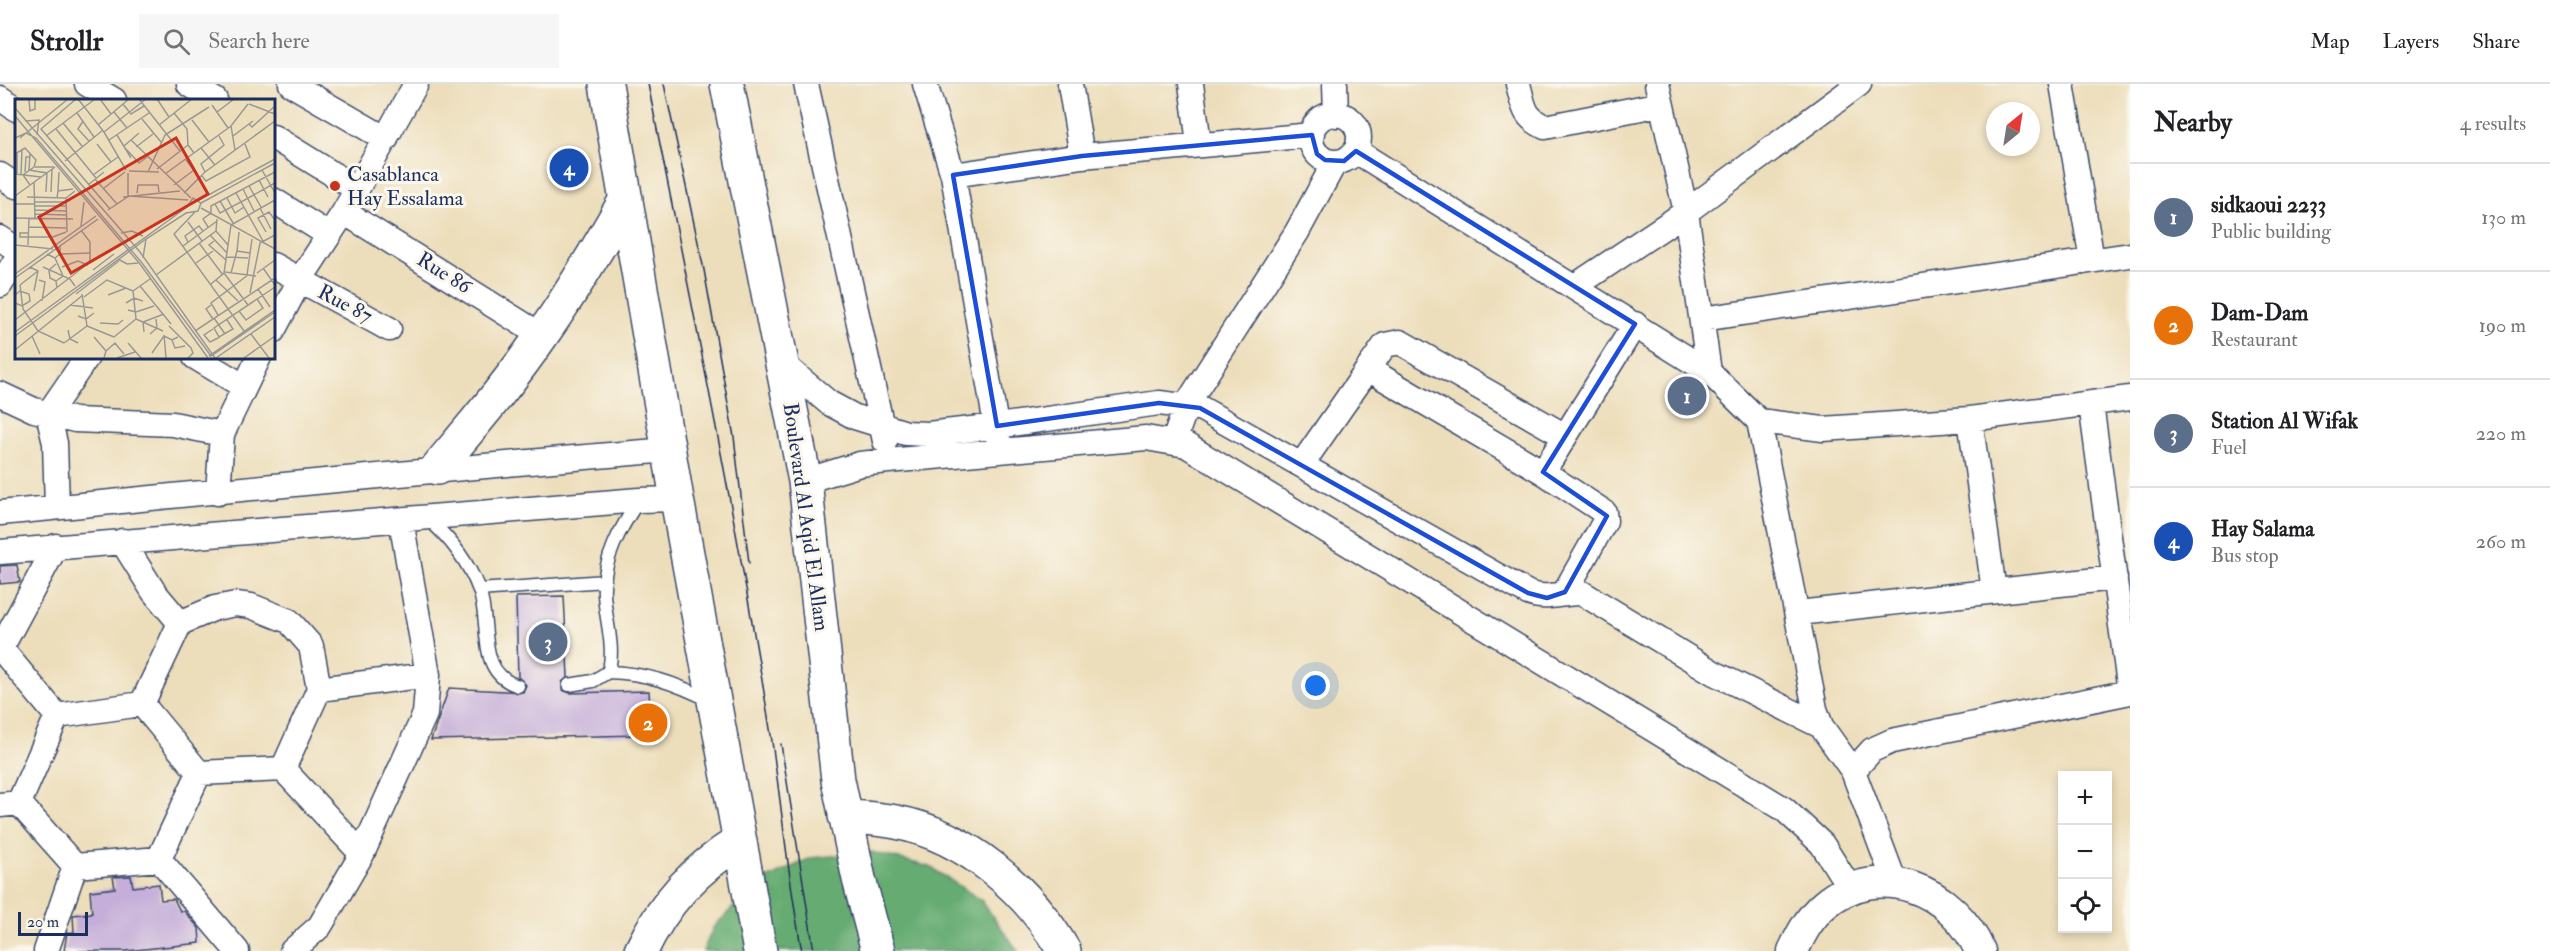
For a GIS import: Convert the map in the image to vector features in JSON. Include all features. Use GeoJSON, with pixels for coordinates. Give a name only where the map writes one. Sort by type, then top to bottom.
{"type":"FeatureCollection","features":[{"type":"Feature","properties":{"kind":"main road"},"geometry":{"type":"LineString","coordinates":[[606,84],[677,500],[760,951]]}},
{"type":"Feature","properties":{"kind":"main road","name":"Boulevard Al Aqid El Allam"},"geometry":{"type":"LineString","coordinates":[[727,84],[805,481],[834,750],[845,816],[878,951]]}},
{"type":"Feature","properties":{"kind":"main road"},"geometry":{"type":"LineString","coordinates":[[437,468],[491,404],[542,336],[584,272],[626,199]]}},
{"type":"Feature","properties":{"kind":"main road"},"geometry":{"type":"LineString","coordinates":[[845,816],[895,822],[932,832],[965,849],[996,871],[1023,897],[1050,927],[1064,951]]}},
{"type":"Feature","properties":{"kind":"main road"},"geometry":{"type":"LineString","coordinates":[[641,951],[653,926],[670,900],[714,857],[740,841]]}},
{"type":"Feature","properties":{"kind":"street"},"geometry":{"type":"LineString","coordinates":[[189,84],[213,99]]}},
{"type":"Feature","properties":{"kind":"street"},"geometry":{"type":"LineString","coordinates":[[291,84],[386,139]]}},
{"type":"Feature","properties":{"kind":"street"},"geometry":{"type":"LineString","coordinates":[[806,84],[883,428],[888,461]]}},
{"type":"Feature","properties":{"kind":"street"},"geometry":{"type":"LineString","coordinates":[[925,84],[953,175],[997,426],[999,451]]}},
{"type":"Feature","properties":{"kind":"street"},"geometry":{"type":"LineString","coordinates":[[1070,84],[1082,156]]}},
{"type":"Feature","properties":{"kind":"street"},"geometry":{"type":"LineString","coordinates":[[1191,84],[1199,143]]}},
{"type":"Feature","properties":{"kind":"street"},"geometry":{"type":"LineString","coordinates":[[1335,84],[1336,115]]}},
{"type":"Feature","properties":{"kind":"street"},"geometry":{"type":"LineString","coordinates":[[1518,84],[1524,110],[1532,121],[1545,127],[1659,94],[1686,212],[1709,372]]}},
{"type":"Feature","properties":{"kind":"street"},"geometry":{"type":"LineString","coordinates":[[1575,286],[1686,212],[1859,84]]}},
{"type":"Feature","properties":{"kind":"street"},"geometry":{"type":"LineString","coordinates":[[2061,84],[2092,260]]}},
{"type":"Feature","properties":{"kind":"street"},"geometry":{"type":"LineString","coordinates":[[274,329],[300,280],[344,212],[386,139],[411,86]]}},
{"type":"Feature","properties":{"kind":"street"},"geometry":{"type":"LineString","coordinates":[[0,98],[15,108]]}},
{"type":"Feature","properties":{"kind":"street"},"geometry":{"type":"LineString","coordinates":[[1336,115],[1344,116],[1356,127],[1359,135],[1356,151],[1351,157],[1335,162],[1325,160],[1317,154],[1312,145],[1312,135],[1320,120],[1336,115]]}},
{"type":"Feature","properties":{"kind":"street"},"geometry":{"type":"LineString","coordinates":[[953,175],[1082,156],[1199,143],[1312,135]]}},
{"type":"Feature","properties":{"kind":"street"},"geometry":{"type":"LineString","coordinates":[[274,138],[357,189]]}},
{"type":"Feature","properties":{"kind":"street"},"geometry":{"type":"LineString","coordinates":[[1356,151],[1709,372],[1759,421],[1815,709],[1821,726],[1853,771],[1895,883]]}},
{"type":"Feature","properties":{"kind":"street"},"geometry":{"type":"LineString","coordinates":[[1174,441],[1187,404],[1297,232],[1335,162]]}},
{"type":"Feature","properties":{"kind":"street"},"geometry":{"type":"LineString","coordinates":[[0,175],[15,185]]}},
{"type":"Feature","properties":{"kind":"street"},"geometry":{"type":"LineString","coordinates":[[274,201],[329,235]]}},
{"type":"Feature","properties":{"kind":"street","name":"Rue 86"},"geometry":{"type":"LineString","coordinates":[[344,212],[542,336]]}},
{"type":"Feature","properties":{"kind":"street"},"geometry":{"type":"LineString","coordinates":[[0,238],[15,248]]}},
{"type":"Feature","properties":{"kind":"street"},"geometry":{"type":"LineString","coordinates":[[1702,320],[2130,255]]}},
{"type":"Feature","properties":{"kind":"street"},"geometry":{"type":"LineString","coordinates":[[0,285],[15,262]]}},
{"type":"Feature","properties":{"kind":"street","name":"Rue 87"},"geometry":{"type":"LineString","coordinates":[[274,266],[389,329]]}},
{"type":"Feature","properties":{"kind":"street"},"geometry":{"type":"LineString","coordinates":[[1543,472],[1635,324]]}},
{"type":"Feature","properties":{"kind":"street"},"geometry":{"type":"LineString","coordinates":[[1302,464],[1385,345],[1400,342],[1565,436]]}},
{"type":"Feature","properties":{"kind":"street"},"geometry":{"type":"LineString","coordinates":[[57,507],[54,443],[48,414],[86,358]]}},
{"type":"Feature","properties":{"kind":"street"},"geometry":{"type":"LineString","coordinates":[[197,358],[243,386]]}},
{"type":"Feature","properties":{"kind":"street"},"geometry":{"type":"LineString","coordinates":[[218,493],[222,434],[243,386],[258,358]]}},
{"type":"Feature","properties":{"kind":"street"},"geometry":{"type":"LineString","coordinates":[[784,365],[829,404],[883,428],[906,433],[928,434],[997,426],[1159,403],[1187,404],[1213,413],[1528,593],[1547,598],[1565,592],[1582,593],[1599,601],[1714,673],[1821,726]]}},
{"type":"Feature","properties":{"kind":"street"},"geometry":{"type":"LineString","coordinates":[[1368,369],[1543,472],[1604,512],[1607,516],[1565,592]]}},
{"type":"Feature","properties":{"kind":"street"},"geometry":{"type":"LineString","coordinates":[[0,394],[48,414],[75,420],[173,424],[222,434]]}},
{"type":"Feature","properties":{"kind":"street"},"geometry":{"type":"LineString","coordinates":[[1759,421],[1823,429],[1970,419],[2130,399]]}},
{"type":"Feature","properties":{"kind":"street"},"geometry":{"type":"LineString","coordinates":[[1853,771],[1872,750],[1892,741],[2130,692],[2091,404]]}},
{"type":"Feature","properties":{"kind":"street"},"geometry":{"type":"LineString","coordinates":[[1970,419],[1994,591]]}},
{"type":"Feature","properties":{"kind":"street"},"geometry":{"type":"LineString","coordinates":[[805,481],[860,464],[1146,438],[1174,441],[1197,450],[1784,809],[1821,844],[1851,890]]}},
{"type":"Feature","properties":{"kind":"street"},"geometry":{"type":"LineString","coordinates":[[0,513],[218,493],[437,468],[669,450]]}},
{"type":"Feature","properties":{"kind":"street"},"geometry":{"type":"LineString","coordinates":[[0,552],[428,519],[639,500],[677,500]]}},
{"type":"Feature","properties":{"kind":"street"},"geometry":{"type":"LineString","coordinates":[[292,951],[320,926],[363,854],[425,714],[428,675],[401,520]]}},
{"type":"Feature","properties":{"kind":"street"},"geometry":{"type":"LineString","coordinates":[[122,541],[154,592],[180,623]]}},
{"type":"Feature","properties":{"kind":"street"},"geometry":{"type":"LineString","coordinates":[[56,546],[1,650],[57,716]]}},
{"type":"Feature","properties":{"kind":"street"},"geometry":{"type":"LineString","coordinates":[[1798,613],[2115,578]]}},
{"type":"Feature","properties":{"kind":"street"},"geometry":{"type":"LineString","coordinates":[[142,704],[180,623],[215,608],[236,604],[274,613],[289,621],[311,646],[319,689],[283,769]]}},
{"type":"Feature","properties":{"kind":"street"},"geometry":{"type":"LineString","coordinates":[[319,689],[428,675]]}},
{"type":"Feature","properties":{"kind":"street"},"geometry":{"type":"LineString","coordinates":[[57,716],[142,704]]}},
{"type":"Feature","properties":{"kind":"street"},"geometry":{"type":"LineString","coordinates":[[142,704],[199,773]]}},
{"type":"Feature","properties":{"kind":"street"},"geometry":{"type":"LineString","coordinates":[[57,716],[10,804],[75,866],[159,859]]}},
{"type":"Feature","properties":{"kind":"street"},"geometry":{"type":"LineString","coordinates":[[199,773],[283,769],[363,854]]}},
{"type":"Feature","properties":{"kind":"street"},"geometry":{"type":"LineString","coordinates":[[159,859],[199,773]]}},
{"type":"Feature","properties":{"kind":"street"},"geometry":{"type":"LineString","coordinates":[[159,859],[237,951]]}},
{"type":"Feature","properties":{"kind":"street"},"geometry":{"type":"LineString","coordinates":[[46,951],[75,866]]}},
{"type":"Feature","properties":{"kind":"street"},"geometry":{"type":"LineString","coordinates":[[1793,951],[1804,928],[1824,905],[1865,885],[1895,883],[1925,891],[1951,907],[1971,931],[1980,951]]}},
{"type":"Feature","properties":{"kind":"lane"},"geometry":{"type":"LineString","coordinates":[[608,672],[610,658],[604,581],[617,538],[639,500]]}},
{"type":"Feature","properties":{"kind":"lane"},"geometry":{"type":"LineString","coordinates":[[428,519],[459,551],[479,590],[492,668],[498,676],[518,686]]}},
{"type":"Feature","properties":{"kind":"lane"},"geometry":{"type":"LineString","coordinates":[[479,590],[604,581]]}},
{"type":"Feature","properties":{"kind":"lane"},"geometry":{"type":"LineString","coordinates":[[569,685],[593,681],[608,672],[644,675],[662,679],[715,703]]}},
{"type":"Feature","properties":{"kind":"highlighted area"},"geometry":{"type":"Polygon","coordinates":[[[1312,135],[1317,154],[1325,160],[1344,161],[1356,151],[1635,324],[1543,472],[1607,516],[1565,592],[1547,598],[1528,593],[1200,408],[1159,403],[997,426],[953,175],[1082,156],[1312,135]]]}},
{"type":"Feature","properties":{"kind":"green space"},"geometry":{"type":"Polygon","coordinates":[[[871,852],[930,867],[981,900],[1018,951],[703,951],[713,928],[756,884],[811,858],[871,852]]]}},
{"type":"Feature","properties":{"kind":"building"},"geometry":{"type":"Polygon","coordinates":[[[17,565],[20,582],[0,584],[0,566],[17,565]]]}},
{"type":"Feature","properties":{"kind":"building"},"geometry":{"type":"Polygon","coordinates":[[[564,596],[568,677],[562,682],[562,690],[570,693],[649,691],[650,712],[639,712],[640,735],[431,740],[449,688],[523,692],[526,685],[518,677],[516,597],[564,596]]]}},
{"type":"Feature","properties":{"kind":"building"},"geometry":{"type":"Polygon","coordinates":[[[131,876],[133,887],[159,884],[161,900],[174,899],[180,911],[184,911],[199,928],[200,943],[126,951],[64,951],[67,933],[74,932],[73,915],[92,913],[90,891],[115,888],[113,877],[131,876]]]}},
{"type":"Feature","properties":{"kind":"tram line"},"geometry":{"type":"LineString","coordinates":[[648,84],[743,572],[771,735],[802,951]]}},
{"type":"Feature","properties":{"kind":"tram line"},"geometry":{"type":"LineString","coordinates":[[664,84],[704,270],[734,437],[749,563]]}},
{"type":"Feature","properties":{"kind":"tram line"},"geometry":{"type":"LineString","coordinates":[[781,744],[814,951]]}},
{"type":"Feature","properties":{"kind":"place","name":"Hay Salama"},"geometry":{"type":"Point","coordinates":[569,168]}},
{"type":"Feature","properties":{"kind":"place","name":"Casablanca Hay Essalama"},"geometry":{"type":"Point","coordinates":[335,186]}},
{"type":"Feature","properties":{"kind":"place","name":"sidkaoui 2233"},"geometry":{"type":"Point","coordinates":[1687,396]}},
{"type":"Feature","properties":{"kind":"place","name":"Station Al Wifak"},"geometry":{"type":"Point","coordinates":[548,642]}},
{"type":"Feature","properties":{"kind":"place","name":"Dam-Dam"},"geometry":{"type":"Point","coordinates":[648,723]}}]}
